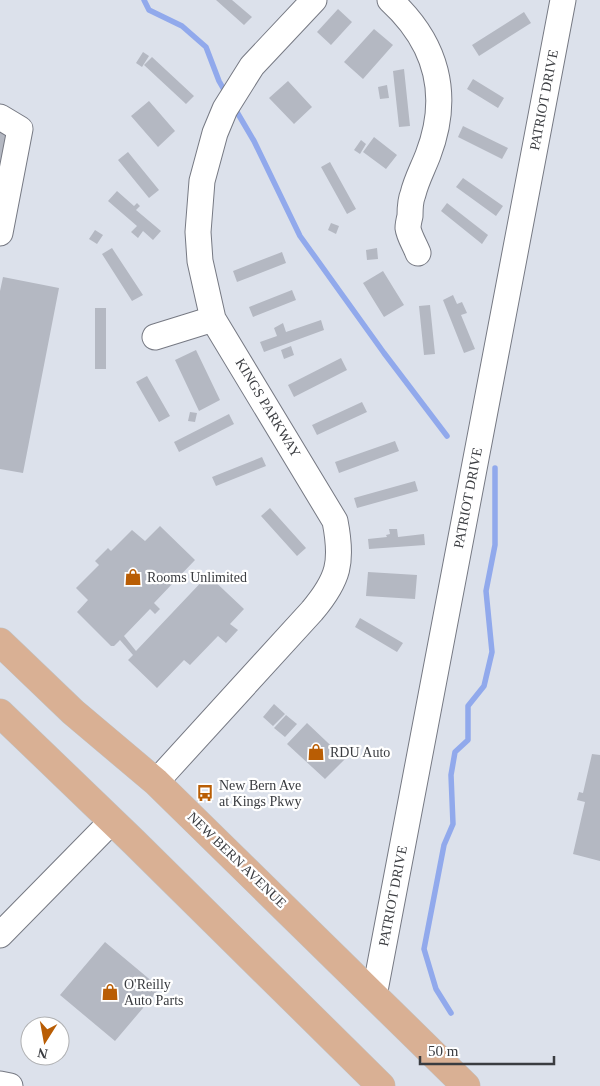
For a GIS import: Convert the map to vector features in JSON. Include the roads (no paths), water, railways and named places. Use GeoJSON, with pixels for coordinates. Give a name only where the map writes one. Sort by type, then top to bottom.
{"type":"FeatureCollection","features":[{"type":"Feature","properties":{"kind":"main road","name":"NEW BERN AVENUE"},"geometry":{"type":"LineString","coordinates":[[0,642],[73,712],[156,782],[466,1086]]}},
{"type":"Feature","properties":{"kind":"main road"},"geometry":{"type":"LineString","coordinates":[[0,713],[381,1086]]}},
{"type":"Feature","properties":{"kind":"street","name":"KINGS PARKWAY"},"geometry":{"type":"LineString","coordinates":[[156,782],[312,611],[328,592],[337,570],[340,545],[335,521],[213,319],[200,261],[198,232],[202,181],[208,157],[215,133],[238,87],[252,66],[314,0]]}},
{"type":"Feature","properties":{"kind":"street"},"geometry":{"type":"LineString","coordinates":[[390,0],[404,13],[420,33],[431,56],[437,80],[439,105],[436,130],[412,195],[408,228],[418,252]]}},
{"type":"Feature","properties":{"kind":"street","name":"PATRIOT DRIVE"},"geometry":{"type":"LineString","coordinates":[[374,996],[562,0]]}},
{"type":"Feature","properties":{"kind":"street"},"geometry":{"type":"LineString","coordinates":[[0,117],[20,129],[0,233]]}},
{"type":"Feature","properties":{"kind":"street"},"geometry":{"type":"LineString","coordinates":[[155,337],[213,319]]}},
{"type":"Feature","properties":{"kind":"street"},"geometry":{"type":"LineString","coordinates":[[0,935],[112,821]]}},
{"type":"Feature","properties":{"kind":"street"},"geometry":{"type":"LineString","coordinates":[[0,1084],[10,1086]]}},
{"type":"Feature","properties":{"kind":"waterway"},"geometry":{"type":"LineString","coordinates":[[144,0],[149,10],[182,26],[206,47],[219,81],[227,95]]}},
{"type":"Feature","properties":{"kind":"waterway"},"geometry":{"type":"LineString","coordinates":[[234,107],[254,141],[300,236],[384,353],[447,436]]}},
{"type":"Feature","properties":{"kind":"waterway"},"geometry":{"type":"LineString","coordinates":[[451,1013],[436,989],[424,949],[444,845],[453,824],[451,775],[455,752],[468,740],[468,706],[484,686],[492,652],[486,591],[495,545],[495,468]]}},
{"type":"Feature","properties":{"kind":"place","name":"Rooms Unlimited"},"geometry":{"type":"Point","coordinates":[133,577]}},
{"type":"Feature","properties":{"kind":"place","name":"RDU Auto"},"geometry":{"type":"Point","coordinates":[316,752]}},
{"type":"Feature","properties":{"kind":"place","name":"New Bern Ave at Kings Pkwy"},"geometry":{"type":"Point","coordinates":[205,793]}},
{"type":"Feature","properties":{"kind":"place","name":"O'Reilly Auto Parts"},"geometry":{"type":"Point","coordinates":[110,992]}}]}
